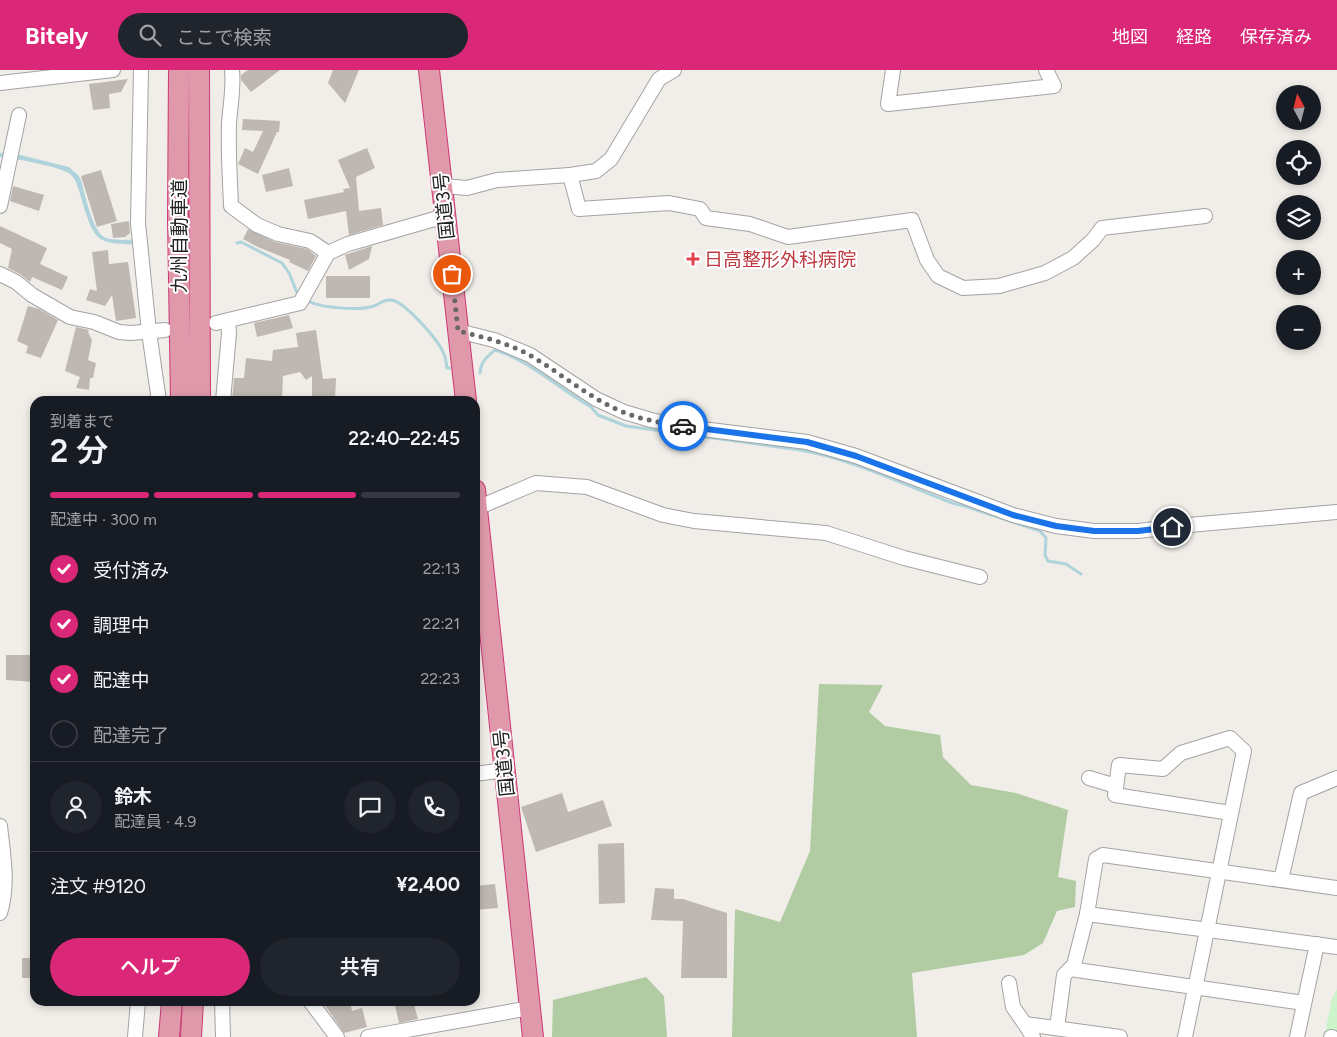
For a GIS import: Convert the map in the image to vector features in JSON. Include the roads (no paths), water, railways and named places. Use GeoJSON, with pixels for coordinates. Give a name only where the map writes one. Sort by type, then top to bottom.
{"type":"FeatureCollection","features":[{"type":"Feature","properties":{"kind":"highway","name":"九州自動車道"},"geometry":{"type":"LineString","coordinates":[[179,70],[178,219],[181,396]]}},
{"type":"Feature","properties":{"kind":"highway","name":"九州自動車道"},"geometry":{"type":"LineString","coordinates":[[199,70],[200,396]]}},
{"type":"Feature","properties":{"kind":"highway","name":"国道3号"},"geometry":{"type":"LineString","coordinates":[[429,70],[465,396]]}},
{"type":"Feature","properties":{"kind":"highway","name":"国道3号"},"geometry":{"type":"LineString","coordinates":[[480,551],[533,1037]]}},
{"type":"Feature","properties":{"kind":"highway"},"geometry":{"type":"LineString","coordinates":[[169,1037],[172,1006]]}},
{"type":"Feature","properties":{"kind":"highway"},"geometry":{"type":"LineString","coordinates":[[191,1037],[194,1006]]}},
{"type":"Feature","properties":{"kind":"highway"},"geometry":{"type":"LineString","coordinates":[[195,1006],[197,1037]]}},
{"type":"Feature","properties":{"kind":"street"},"geometry":{"type":"LineString","coordinates":[[0,83],[113,70]]}},
{"type":"Feature","properties":{"kind":"street"},"geometry":{"type":"LineString","coordinates":[[142,70],[138,223],[148,332],[158,396]]}},
{"type":"Feature","properties":{"kind":"street"},"geometry":{"type":"LineString","coordinates":[[232,70],[234,83],[230,112],[228,157],[231,206],[257,225],[278,234],[310,241],[328,253]]}},
{"type":"Feature","properties":{"kind":"street"},"geometry":{"type":"LineString","coordinates":[[443,186],[467,188],[497,180],[570,176],[596,171],[611,159],[658,79],[674,70]]}},
{"type":"Feature","properties":{"kind":"street"},"geometry":{"type":"LineString","coordinates":[[892,70],[888,104],[1054,86],[1046,70]]}},
{"type":"Feature","properties":{"kind":"street"},"geometry":{"type":"LineString","coordinates":[[0,206],[19,116]]}},
{"type":"Feature","properties":{"kind":"street"},"geometry":{"type":"LineString","coordinates":[[570,176],[578,209],[669,203],[700,209],[706,218],[750,224],[788,237],[912,220],[927,260],[938,276],[963,288],[999,286],[1046,273],[1073,258],[1093,240],[1102,228],[1205,216]]}},
{"type":"Feature","properties":{"kind":"street"},"geometry":{"type":"LineString","coordinates":[[223,396],[229,333],[222,322],[302,299],[328,253],[348,244],[445,216]]}},
{"type":"Feature","properties":{"kind":"street"},"geometry":{"type":"LineString","coordinates":[[0,274],[16,282],[32,295],[70,317],[94,322],[119,332],[131,333],[165,330]]}},
{"type":"Feature","properties":{"kind":"street"},"geometry":{"type":"LineString","coordinates":[[458,331],[494,340],[530,355],[596,399],[624,412],[686,427],[807,442],[856,456],[1013,515],[1056,526],[1094,531],[1138,531],[1337,512]]}},
{"type":"Feature","properties":{"kind":"street"},"geometry":{"type":"LineString","coordinates":[[480,498],[536,483],[587,487],[663,515],[694,521],[826,533],[904,558],[980,577]]}},
{"type":"Feature","properties":{"kind":"street"},"geometry":{"type":"LineString","coordinates":[[1185,1037],[1244,750],[1230,738],[1181,754],[1163,769],[1119,765],[1115,795],[1231,813]]}},
{"type":"Feature","properties":{"kind":"street"},"geometry":{"type":"LineString","coordinates":[[480,773],[505,770]]}},
{"type":"Feature","properties":{"kind":"street"},"geometry":{"type":"LineString","coordinates":[[1089,778],[1116,786]]}},
{"type":"Feature","properties":{"kind":"street"},"geometry":{"type":"LineString","coordinates":[[1281,880],[1301,793],[1337,778]]}},
{"type":"Feature","properties":{"kind":"street"},"geometry":{"type":"LineString","coordinates":[[0,826],[5,867],[1,909]]}},
{"type":"Feature","properties":{"kind":"street"},"geometry":{"type":"LineString","coordinates":[[1057,1028],[1064,975],[1074,965],[1087,914],[1096,859],[1103,855],[1337,888]]}},
{"type":"Feature","properties":{"kind":"street"},"geometry":{"type":"LineString","coordinates":[[1087,914],[1337,947]]}},
{"type":"Feature","properties":{"kind":"street"},"geometry":{"type":"LineString","coordinates":[[1297,1037],[1317,944]]}},
{"type":"Feature","properties":{"kind":"street"},"geometry":{"type":"LineString","coordinates":[[1070,969],[1304,1003]]}},
{"type":"Feature","properties":{"kind":"street"},"geometry":{"type":"LineString","coordinates":[[1009,983],[1013,1007],[1033,1037]]}},
{"type":"Feature","properties":{"kind":"street"},"geometry":{"type":"LineString","coordinates":[[135,1037],[138,1006]]}},
{"type":"Feature","properties":{"kind":"street"},"geometry":{"type":"LineString","coordinates":[[222,1006],[222,1037]]}},
{"type":"Feature","properties":{"kind":"street"},"geometry":{"type":"LineString","coordinates":[[314,1006],[337,1037]]}},
{"type":"Feature","properties":{"kind":"street"},"geometry":{"type":"LineString","coordinates":[[368,1037],[530,1008]]}},
{"type":"Feature","properties":{"kind":"street"},"geometry":{"type":"LineString","coordinates":[[1025,1024],[1120,1037]]}},
{"type":"Feature","properties":{"kind":"water"},"geometry":{"type":"Polygon","coordinates":[[[8,152],[69,167],[81,180],[96,227],[104,237],[125,240],[146,239],[147,244],[117,244],[100,238],[89,223],[76,183],[70,174],[50,166],[0,157],[0,153],[8,152]]]}},
{"type":"Feature","properties":{"kind":"waterway"},"geometry":{"type":"LineString","coordinates":[[237,243],[241,242],[282,263],[289,273],[300,297]]}},
{"type":"Feature","properties":{"kind":"waterway"},"geometry":{"type":"LineString","coordinates":[[306,300],[329,307],[349,308],[367,308],[388,300],[397,302],[411,313],[439,344],[446,359],[447,368],[450,368]]}},
{"type":"Feature","properties":{"kind":"waterway"},"geometry":{"type":"LineString","coordinates":[[480,373],[483,363],[495,350],[533,368],[591,407],[598,415],[626,426],[800,450],[839,459],[952,503],[1040,531],[1046,538],[1045,555],[1048,561],[1066,564],[1081,574]]}},
{"type":"Feature","properties":{"kind":"place","name":"日高整形外科病院"},"geometry":{"type":"Point","coordinates":[693,259]}}]}
